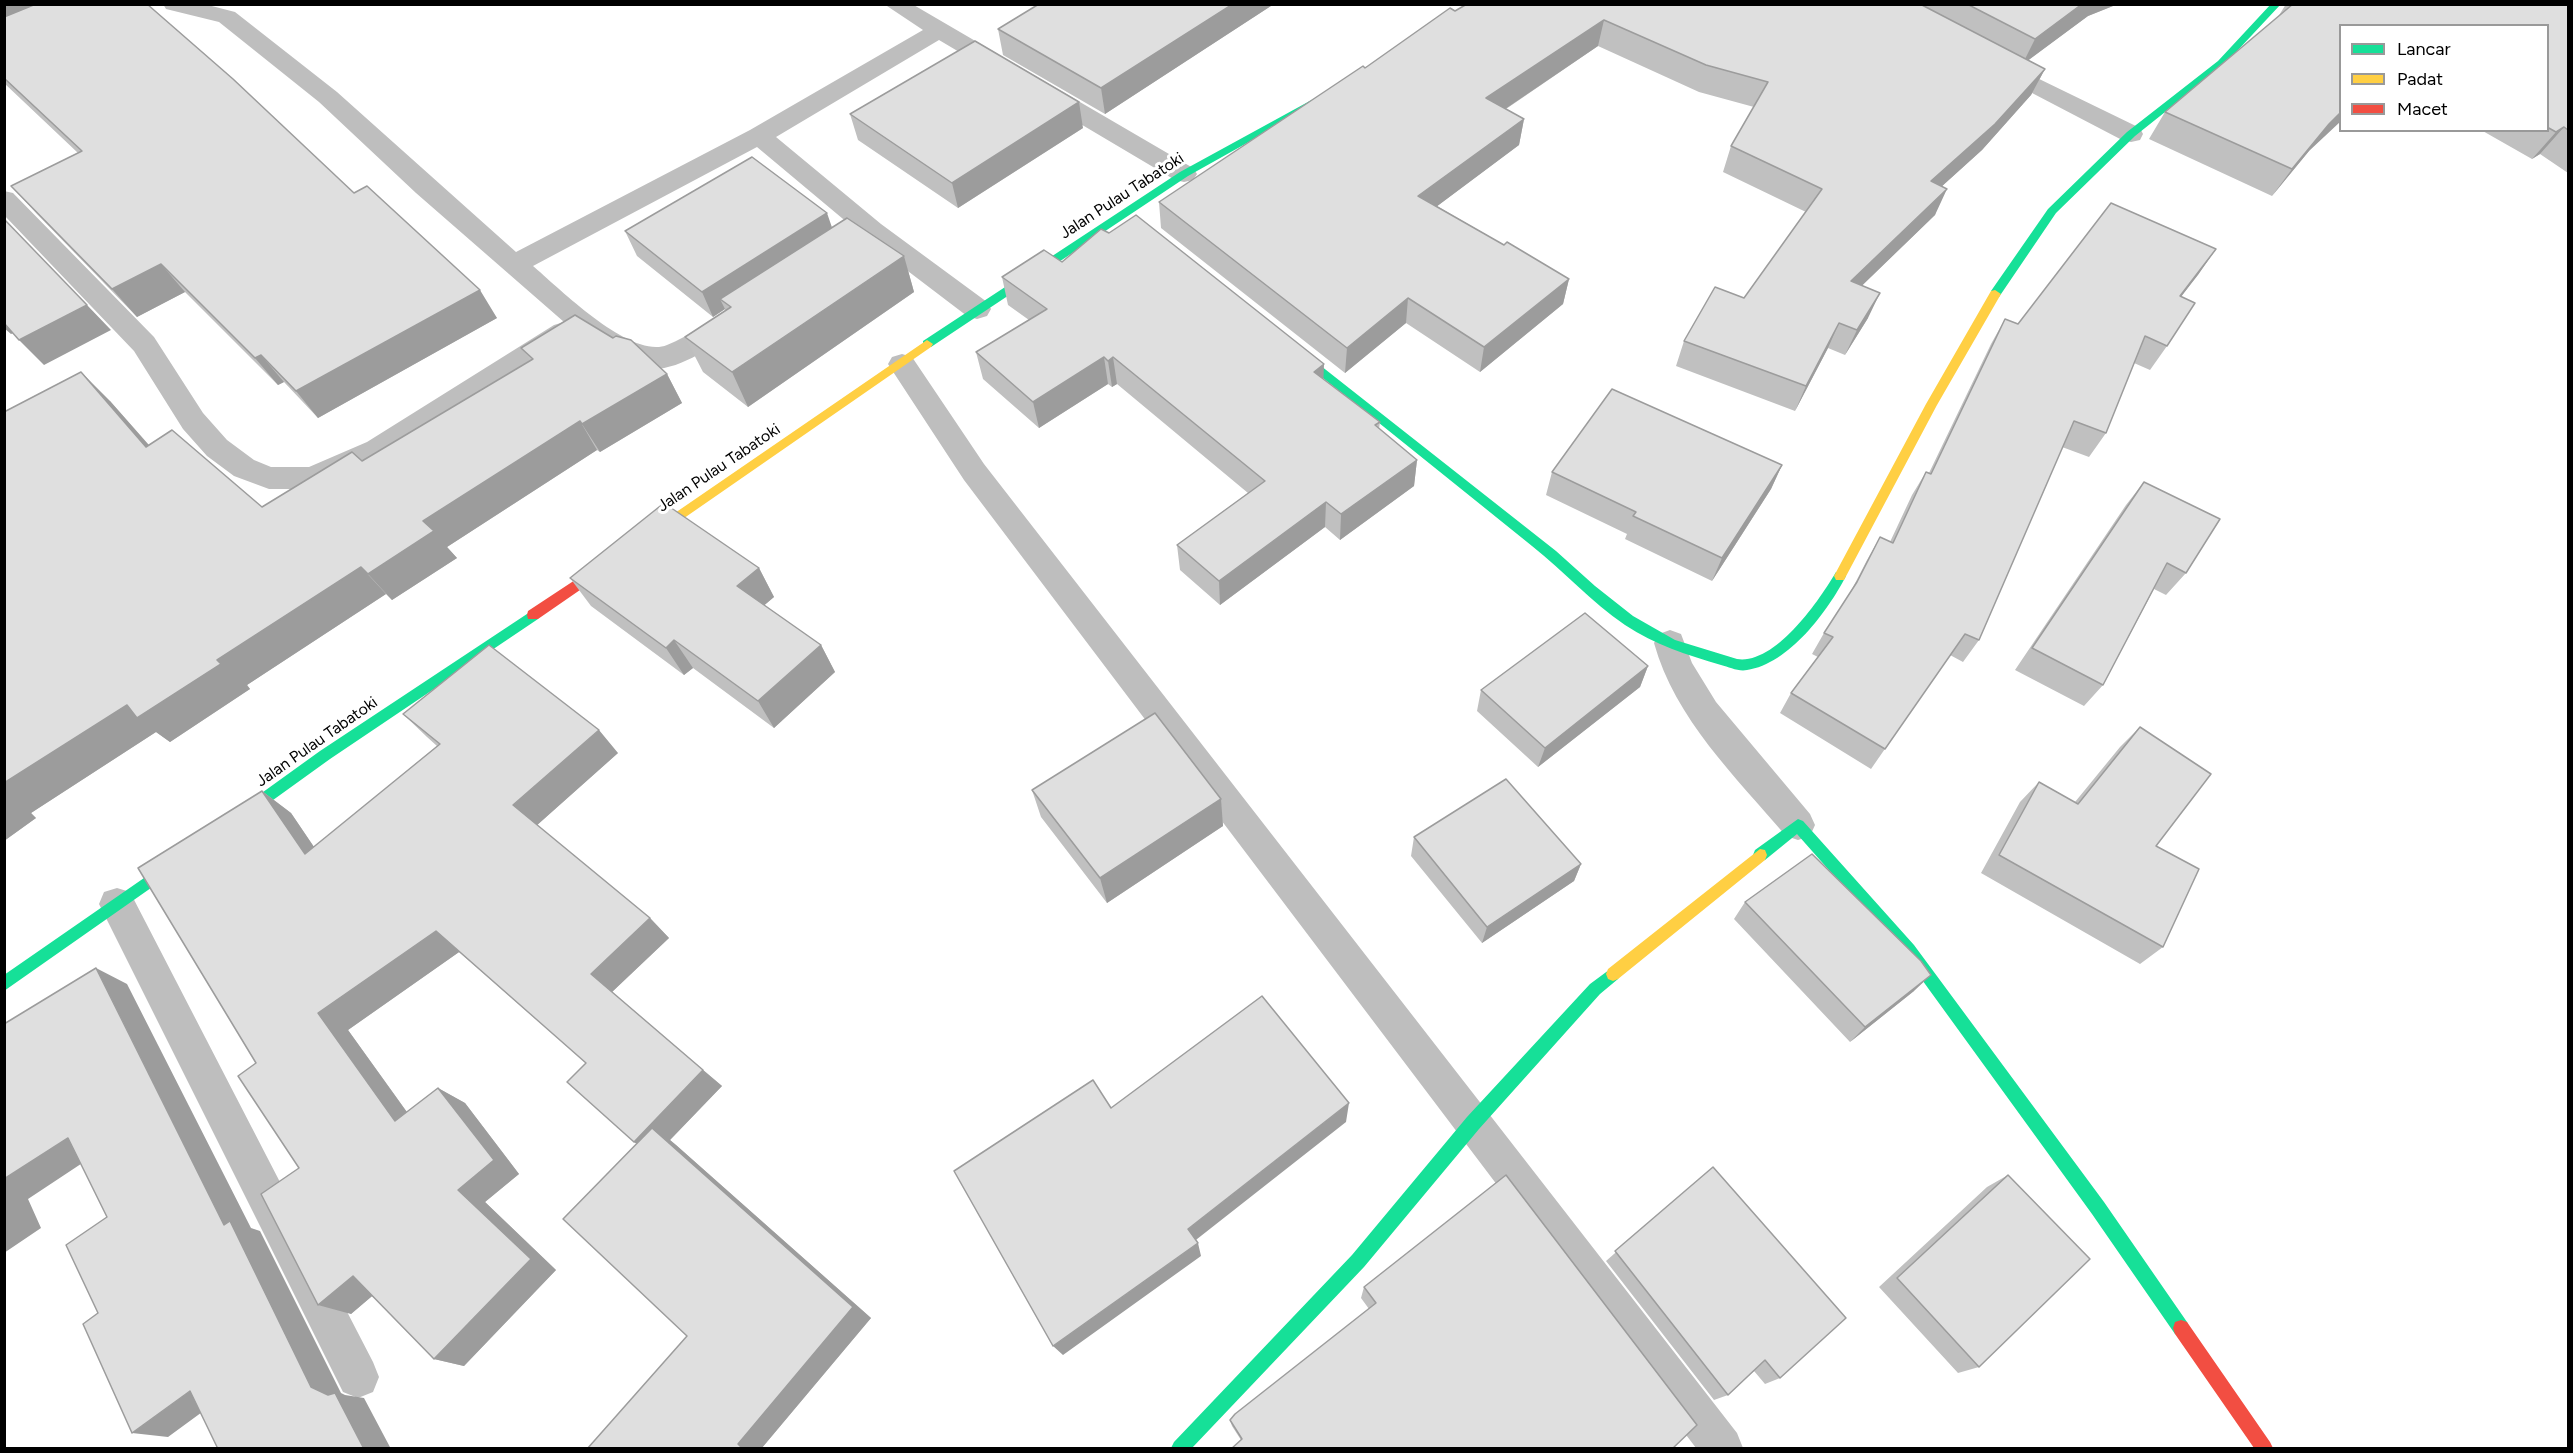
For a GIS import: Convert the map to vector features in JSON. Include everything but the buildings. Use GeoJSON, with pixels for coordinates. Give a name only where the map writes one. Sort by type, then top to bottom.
{"type":"FeatureCollection","features":[{"type":"Feature","properties":{"kind":"main road"},"geometry":{"type":"LineString","coordinates":[[1277,336],[1552,555],[1590,591],[1650,636],[1703,656],[1747,665],[1778,652],[1826,602],[1932,404],[1995,295],[2052,211],[2131,134],[2221,63],[2277,4]]}},
{"type":"Feature","properties":{"kind":"main road","name":"Jalan Pulau Tabatoki"},"geometry":{"type":"LineString","coordinates":[[221,830],[325,755],[902,364],[977,309],[1129,218],[1184,174],[1344,85]]}},
{"type":"Feature","properties":{"kind":"main road"},"geometry":{"type":"LineString","coordinates":[[1180,1449],[1358,1261],[1473,1123],[1595,989],[1798,825],[1909,950],[2098,1208],[2264,1449]]}},
{"type":"Feature","properties":{"kind":"main road"},"geometry":{"type":"LineString","coordinates":[[4,984],[192,850]]}},
{"type":"Feature","properties":{"kind":"street"},"geometry":{"type":"LineString","coordinates":[[174,4],[236,13],[425,187],[581,321],[620,346],[653,358],[676,353],[754,308]]}},
{"type":"Feature","properties":{"kind":"street"},"geometry":{"type":"LineString","coordinates":[[895,4],[938,31],[991,50],[1184,174]]}},
{"type":"Feature","properties":{"kind":"street"},"geometry":{"type":"LineString","coordinates":[[516,263],[759,136],[938,31]]}},
{"type":"Feature","properties":{"kind":"street"},"geometry":{"type":"LineString","coordinates":[[1974,53],[2131,134]]}},
{"type":"Feature","properties":{"kind":"street"},"geometry":{"type":"LineString","coordinates":[[759,136],[872,230],[977,309]]}},
{"type":"Feature","properties":{"kind":"street"},"geometry":{"type":"LineString","coordinates":[[4,199],[144,344],[193,421],[217,448],[244,468],[269,478],[309,478],[328,473],[377,450],[581,321]]}},
{"type":"Feature","properties":{"kind":"street"},"geometry":{"type":"LineString","coordinates":[[807,273],[872,230]]}},
{"type":"Feature","properties":{"kind":"street"},"geometry":{"type":"LineString","coordinates":[[902,364],[974,472],[1722,1449]]}},
{"type":"Feature","properties":{"kind":"street"},"geometry":{"type":"LineString","coordinates":[[1670,643],[1677,672],[1702,708],[1798,825]]}},
{"type":"Feature","properties":{"kind":"street"},"geometry":{"type":"LineString","coordinates":[[117,904],[358,1377]]}},
{"type":"Feature","properties":{"kind":"traffic: fast"},"geometry":{"type":"LineString","coordinates":[[1995,294],[2052,211],[2131,134],[2221,63],[2277,4]]}},
{"type":"Feature","properties":{"kind":"traffic: fast"},"geometry":{"type":"LineString","coordinates":[[927,344],[1184,174],[1328,94]]}},
{"type":"Feature","properties":{"kind":"traffic: fast"},"geometry":{"type":"LineString","coordinates":[[1288,344],[1552,555],[1609,606],[1649,633],[1671,644],[1694,653],[1741,665],[1760,661],[1774,654],[1801,630],[1840,576]]}},
{"type":"Feature","properties":{"kind":"traffic: fast"},"geometry":{"type":"LineString","coordinates":[[232,822],[325,755],[533,615]]}},
{"type":"Feature","properties":{"kind":"traffic: fast"},"geometry":{"type":"LineString","coordinates":[[1760,855],[1798,825],[1909,950],[2098,1208],[2181,1328]]}},
{"type":"Feature","properties":{"kind":"traffic: fast"},"geometry":{"type":"LineString","coordinates":[[4,984],[183,857]]}},
{"type":"Feature","properties":{"kind":"traffic: fast"},"geometry":{"type":"LineString","coordinates":[[1180,1448],[1358,1261],[1473,1123],[1595,989],[1613,974]]}},
{"type":"Feature","properties":{"kind":"traffic: slow"},"geometry":{"type":"LineString","coordinates":[[1840,576],[1932,404],[1995,294]]}},
{"type":"Feature","properties":{"kind":"traffic: slow"},"geometry":{"type":"LineString","coordinates":[[660,529],[927,344]]}},
{"type":"Feature","properties":{"kind":"traffic: slow"},"geometry":{"type":"LineString","coordinates":[[1613,974],[1760,855]]}},
{"type":"Feature","properties":{"kind":"traffic: jam"},"geometry":{"type":"LineString","coordinates":[[533,615],[660,529]]}},
{"type":"Feature","properties":{"kind":"traffic: jam"},"geometry":{"type":"LineString","coordinates":[[2181,1328],[2264,1448]]}}]}
